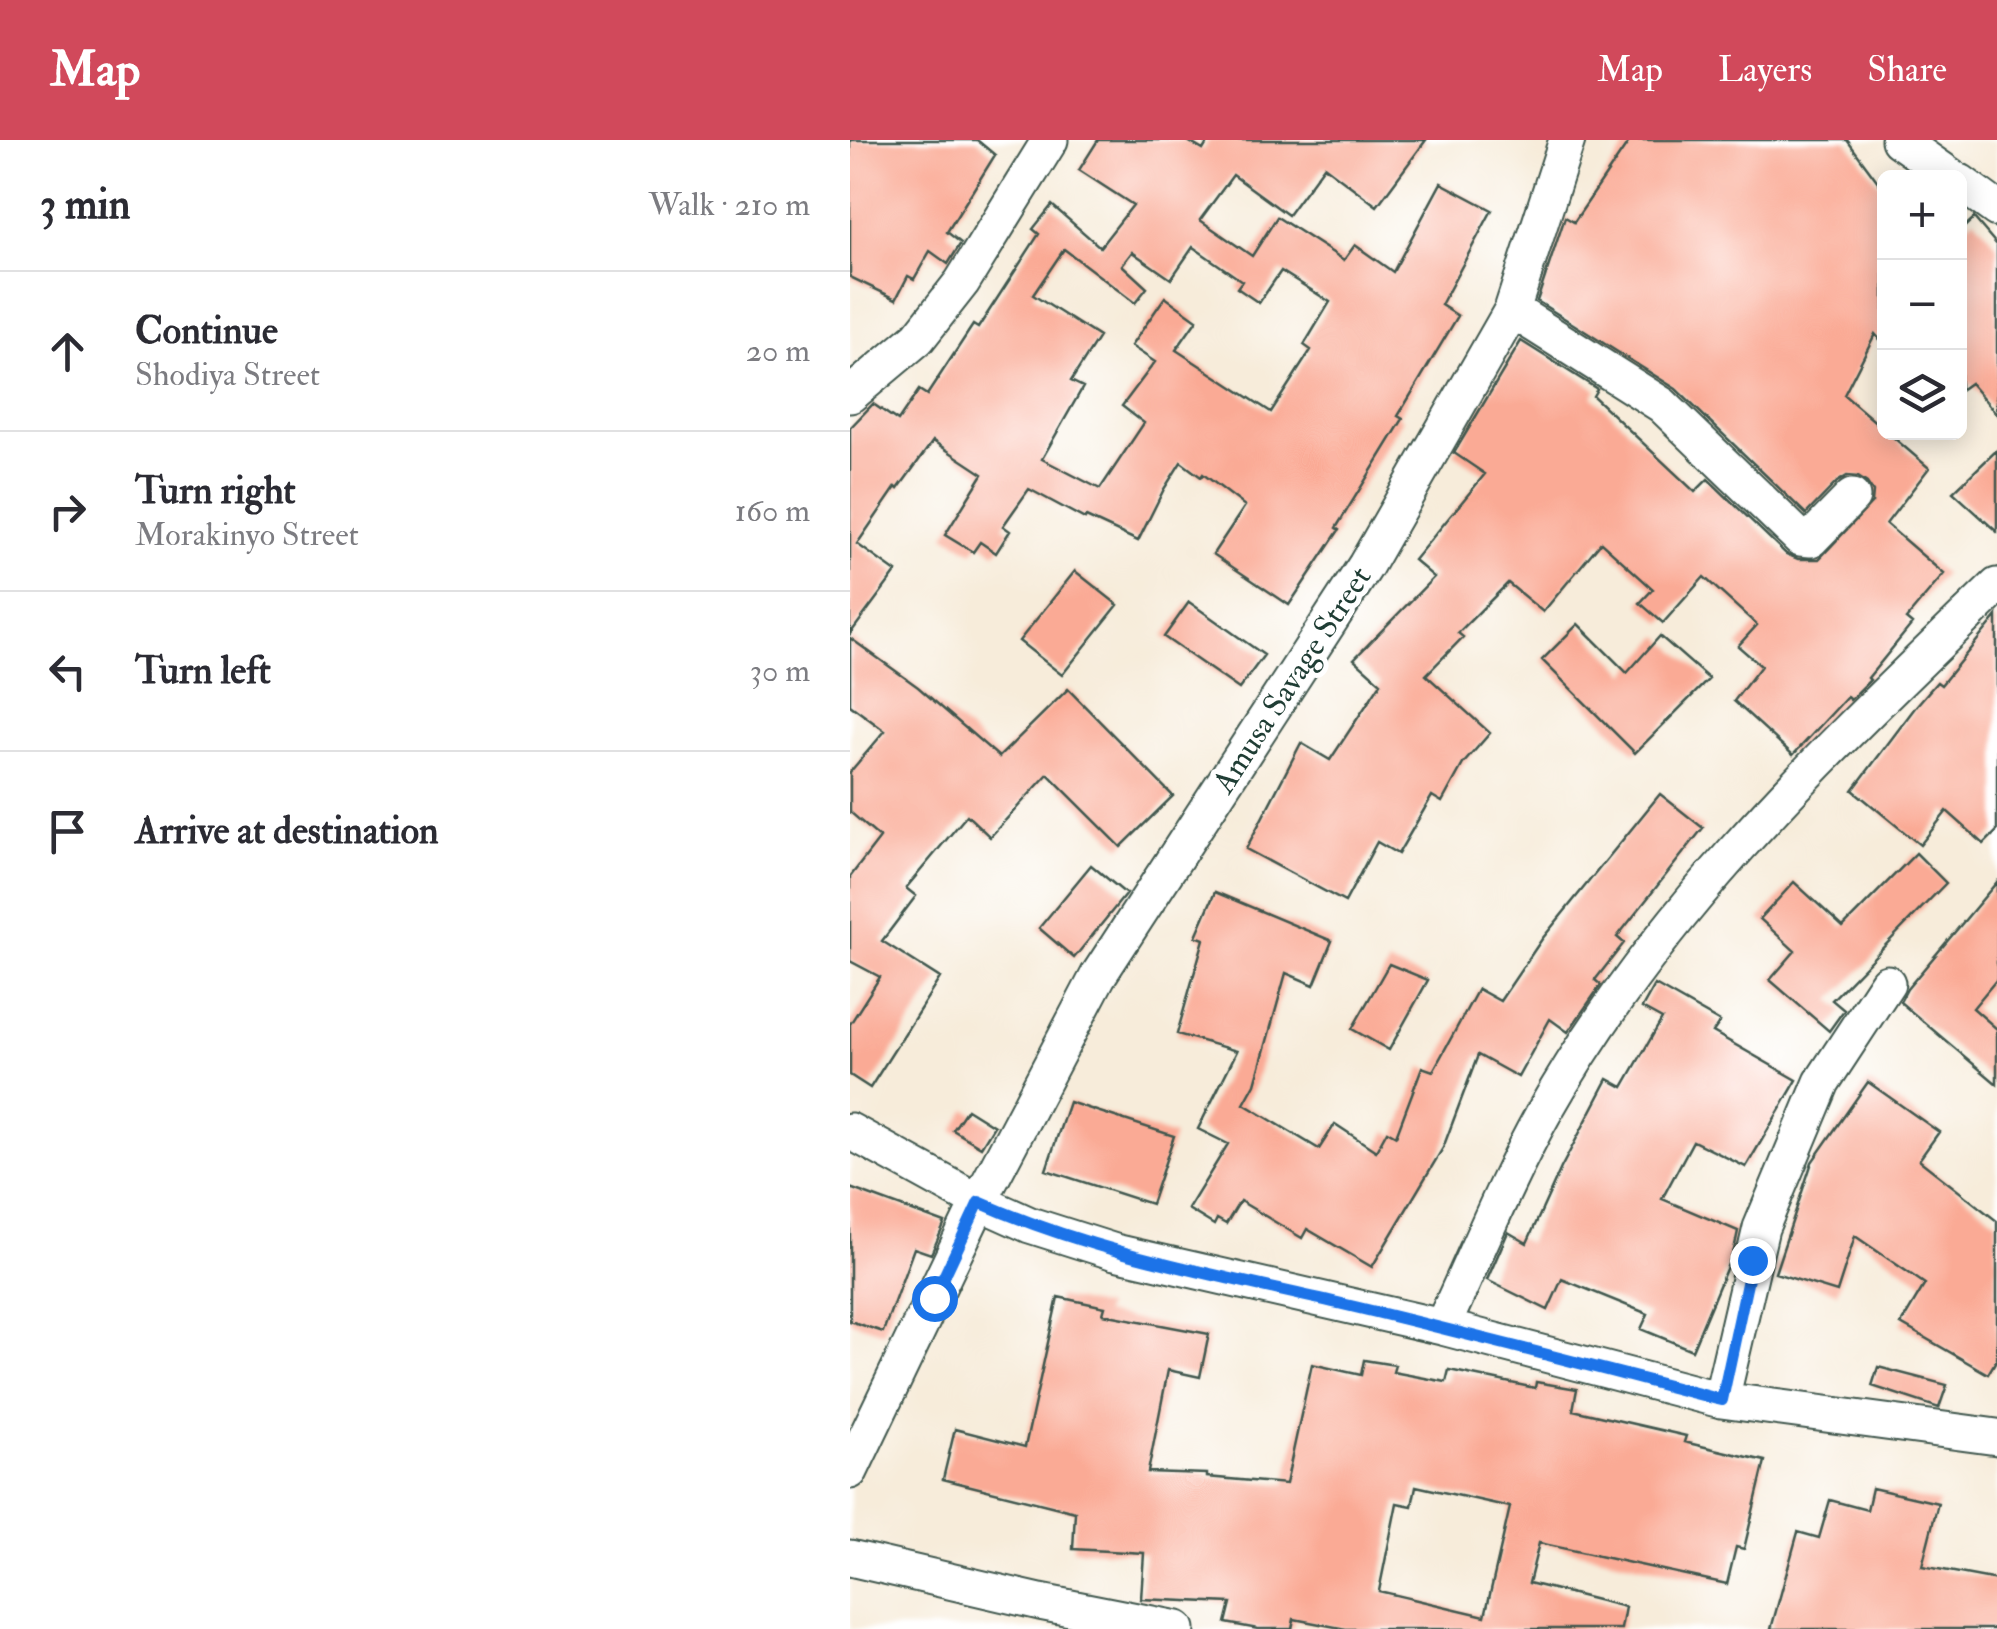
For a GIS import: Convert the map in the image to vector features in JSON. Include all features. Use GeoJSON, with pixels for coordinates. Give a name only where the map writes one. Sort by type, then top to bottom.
{"type":"FeatureCollection","features":[{"type":"Feature","properties":{"kind":"street"},"geometry":{"type":"LineString","coordinates":[[850,395],[918,338],[951,296],[1050,140]]}},
{"type":"Feature","properties":{"kind":"street","name":"Amusa Savage Street"},"geometry":{"type":"LineString","coordinates":[[850,1471],[979,1202],[1098,976],[1366,566],[1512,310],[1567,140]]}},
{"type":"Feature","properties":{"kind":"street"},"geometry":{"type":"LineString","coordinates":[[1899,140],[1942,170]]}},
{"type":"Feature","properties":{"kind":"street"},"geometry":{"type":"LineString","coordinates":[[1967,187],[1997,210]]}},
{"type":"Feature","properties":{"kind":"street"},"geometry":{"type":"LineString","coordinates":[[1512,310],[1662,404],[1800,538],[1811,538],[1852,498]]}},
{"type":"Feature","properties":{"kind":"street"},"geometry":{"type":"LineString","coordinates":[[1442,1327],[1542,1116],[1646,957],[1715,870],[1789,788],[1997,586]]}},
{"type":"Feature","properties":{"kind":"street"},"geometry":{"type":"LineString","coordinates":[[1722,1400],[1761,1228],[1822,1082],[1887,983]]}},
{"type":"Feature","properties":{"kind":"street"},"geometry":{"type":"LineString","coordinates":[[850,1132],[979,1202],[1030,1225],[1115,1252],[1442,1327],[1722,1400],[1997,1437]]}},
{"type":"Feature","properties":{"kind":"street"},"geometry":{"type":"LineString","coordinates":[[850,1558],[1177,1629]]}},
{"type":"Feature","properties":{"kind":"building"},"geometry":{"type":"Polygon","coordinates":[[[850,140],[977,140],[995,155],[947,232],[961,243],[948,264],[930,251],[914,279],[908,276],[896,299],[850,277],[850,140]]]}},
{"type":"Feature","properties":{"kind":"building"},"geometry":{"type":"Polygon","coordinates":[[[1098,140],[1186,140],[1203,150],[1209,140],[1426,140],[1377,206],[1324,166],[1288,215],[1233,175],[1200,220],[1252,256],[1277,217],[1344,260],[1355,245],[1393,272],[1441,183],[1492,210],[1441,305],[1458,316],[1398,416],[1403,419],[1336,528],[1339,530],[1289,605],[1213,554],[1245,506],[1181,462],[1138,541],[1029,489],[1003,526],[1010,531],[996,553],[980,542],[973,552],[945,535],[983,474],[933,441],[857,544],[896,572],[850,634],[850,428],[873,404],[898,421],[919,390],[927,395],[973,325],[978,328],[1039,234],[1033,229],[1052,205],[1100,247],[1133,205],[1079,170],[1098,140]],[[1193,247],[1171,279],[1132,252],[1122,265],[1147,288],[1135,303],[1064,249],[1033,295],[1099,337],[1071,381],[1083,387],[1042,459],[1100,489],[1144,423],[1122,406],[1155,362],[1131,346],[1165,297],[1197,320],[1176,350],[1271,412],[1311,350],[1304,345],[1330,302],[1281,271],[1259,303],[1237,288],[1242,281],[1193,247]]]}},
{"type":"Feature","properties":{"kind":"building"},"geometry":{"type":"Polygon","coordinates":[[[1630,140],[1847,140],[1877,181],[1877,336],[1844,395],[1877,423],[1877,440],[1896,440],[1929,468],[1886,524],[1944,574],[1906,619],[1912,624],[1870,680],[1850,700],[1847,697],[1793,755],[1734,701],[1761,666],[1738,646],[1757,625],[1704,577],[1663,623],[1640,603],[1653,589],[1601,542],[1543,612],[1508,583],[1458,633],[1463,637],[1426,675],[1490,733],[1463,764],[1442,802],[1432,796],[1398,854],[1377,842],[1345,902],[1246,849],[1301,743],[1330,760],[1381,683],[1354,659],[1434,577],[1414,560],[1485,474],[1454,453],[1521,341],[1597,389],[1593,396],[1695,492],[1708,479],[1786,554],[1798,559],[1819,559],[1872,503],[1873,492],[1867,483],[1847,476],[1806,514],[1676,389],[1537,301],[1565,217],[1574,222],[1630,140]]]}},
{"type":"Feature","properties":{"kind":"building"},"geometry":{"type":"Polygon","coordinates":[[[1974,218],[1997,245],[1997,414],[1970,383],[1967,385],[1967,224],[1974,218]]]}},
{"type":"Feature","properties":{"kind":"building"},"geometry":{"type":"Polygon","coordinates":[[[1997,450],[1997,532],[1953,492],[1997,450]]]}},
{"type":"Feature","properties":{"kind":"building"},"geometry":{"type":"Polygon","coordinates":[[[1075,571],[1118,605],[1062,675],[1019,641],[1075,571]]]}},
{"type":"Feature","properties":{"kind":"building"},"geometry":{"type":"Polygon","coordinates":[[[1189,602],[1264,655],[1239,689],[1164,637],[1189,602]]]}},
{"type":"Feature","properties":{"kind":"building"},"geometry":{"type":"Polygon","coordinates":[[[1997,616],[1997,831],[1984,844],[1947,811],[1920,845],[1853,790],[1917,705],[1937,682],[1941,685],[1997,616]]]}},
{"type":"Feature","properties":{"kind":"building"},"geometry":{"type":"Polygon","coordinates":[[[1578,624],[1627,673],[1660,636],[1709,679],[1635,753],[1542,660],[1578,624]]]}},
{"type":"Feature","properties":{"kind":"building"},"geometry":{"type":"Polygon","coordinates":[[[850,638],[918,687],[999,757],[1068,689],[1173,796],[1121,847],[1048,774],[990,837],[967,815],[906,888],[916,896],[882,941],[940,978],[870,1088],[850,1075],[850,1024],[880,977],[850,961],[850,877],[880,838],[850,812],[850,772],[885,731],[850,705],[850,638]]]}},
{"type":"Feature","properties":{"kind":"building"},"geometry":{"type":"Polygon","coordinates":[[[1660,794],[1703,828],[1617,937],[1624,943],[1595,980],[1601,985],[1568,1032],[1550,1019],[1518,1077],[1478,1055],[1443,1148],[1372,1267],[1307,1229],[1302,1238],[1240,1201],[1226,1224],[1217,1219],[1214,1225],[1188,1209],[1228,1144],[1198,1129],[1237,1051],[1177,1034],[1204,939],[1196,936],[1215,892],[1332,941],[1314,985],[1286,973],[1255,1084],[1244,1104],[1319,1149],[1335,1124],[1376,1151],[1387,1131],[1396,1136],[1422,1067],[1433,1071],[1478,989],[1500,1001],[1542,939],[1660,794]]]}},
{"type":"Feature","properties":{"kind":"building"},"geometry":{"type":"Polygon","coordinates":[[[1916,853],[1946,883],[1832,1000],[1844,1010],[1829,1031],[1770,980],[1795,951],[1760,919],[1794,882],[1843,927],[1916,853]]]}},
{"type":"Feature","properties":{"kind":"building"},"geometry":{"type":"Polygon","coordinates":[[[1091,865],[1126,894],[1074,958],[1039,928],[1091,865]]]}},
{"type":"Feature","properties":{"kind":"building"},"geometry":{"type":"Polygon","coordinates":[[[1997,882],[1997,979],[1973,1008],[1997,1029],[1997,1084],[1900,1002],[1997,882]]]}},
{"type":"Feature","properties":{"kind":"building"},"geometry":{"type":"Polygon","coordinates":[[[1389,964],[1428,980],[1389,1050],[1352,1029],[1389,964]]]}},
{"type":"Feature","properties":{"kind":"building"},"geometry":{"type":"Polygon","coordinates":[[[1655,985],[1720,1022],[1713,1032],[1797,1080],[1746,1167],[1693,1141],[1662,1199],[1738,1231],[1734,1250],[1692,1350],[1641,1329],[1648,1314],[1562,1279],[1548,1310],[1487,1280],[1508,1232],[1527,1243],[1608,1079],[1623,1087],[1662,1019],[1642,1008],[1655,985]]]}},
{"type":"Feature","properties":{"kind":"building"},"geometry":{"type":"Polygon","coordinates":[[[1868,1082],[1939,1132],[1919,1160],[1997,1221],[1997,1359],[1988,1374],[1901,1324],[1925,1284],[1855,1236],[1837,1292],[1775,1273],[1812,1162],[1868,1082]]]}},
{"type":"Feature","properties":{"kind":"building"},"geometry":{"type":"Polygon","coordinates":[[[1069,1102],[1174,1136],[1151,1204],[1046,1170],[1069,1102]]]}},
{"type":"Feature","properties":{"kind":"building"},"geometry":{"type":"Polygon","coordinates":[[[967,1109],[994,1126],[981,1147],[953,1130],[967,1109]]]}},
{"type":"Feature","properties":{"kind":"building"},"geometry":{"type":"Polygon","coordinates":[[[850,1188],[945,1223],[931,1254],[914,1248],[883,1332],[850,1321],[850,1188]]]}},
{"type":"Feature","properties":{"kind":"building"},"geometry":{"type":"Polygon","coordinates":[[[1058,1297],[1105,1307],[1103,1314],[1209,1334],[1200,1377],[1168,1370],[1148,1472],[1207,1474],[1286,1484],[1312,1364],[1361,1375],[1364,1360],[1395,1365],[1393,1372],[1446,1382],[1449,1370],[1535,1388],[1536,1382],[1577,1389],[1573,1410],[1686,1436],[1684,1442],[1765,1461],[1744,1549],[1736,1547],[1727,1584],[1539,1543],[1529,1583],[1625,1607],[1621,1629],[1346,1629],[1294,1619],[1292,1629],[1258,1629],[1226,1623],[1231,1603],[1141,1599],[1144,1553],[1073,1549],[1075,1512],[943,1479],[955,1429],[1025,1447],[1058,1297]],[[1416,1486],[1412,1506],[1397,1503],[1379,1591],[1485,1616],[1510,1507],[1416,1486]]]}},
{"type":"Feature","properties":{"kind":"building"},"geometry":{"type":"Polygon","coordinates":[[[1878,1367],[1947,1385],[1939,1408],[1872,1386],[1878,1367]]]}},
{"type":"Feature","properties":{"kind":"building"},"geometry":{"type":"Polygon","coordinates":[[[1872,1488],[1938,1503],[1922,1566],[1997,1580],[1997,1629],[1771,1629],[1798,1532],[1819,1538],[1830,1500],[1867,1510],[1872,1488]]]}},
{"type":"Feature","properties":{"kind":"route"},"geometry":{"type":"LineString","coordinates":[[934,1298],[979,1202],[1030,1225],[1115,1252],[1442,1327],[1722,1400],[1752,1260]]}}]}
